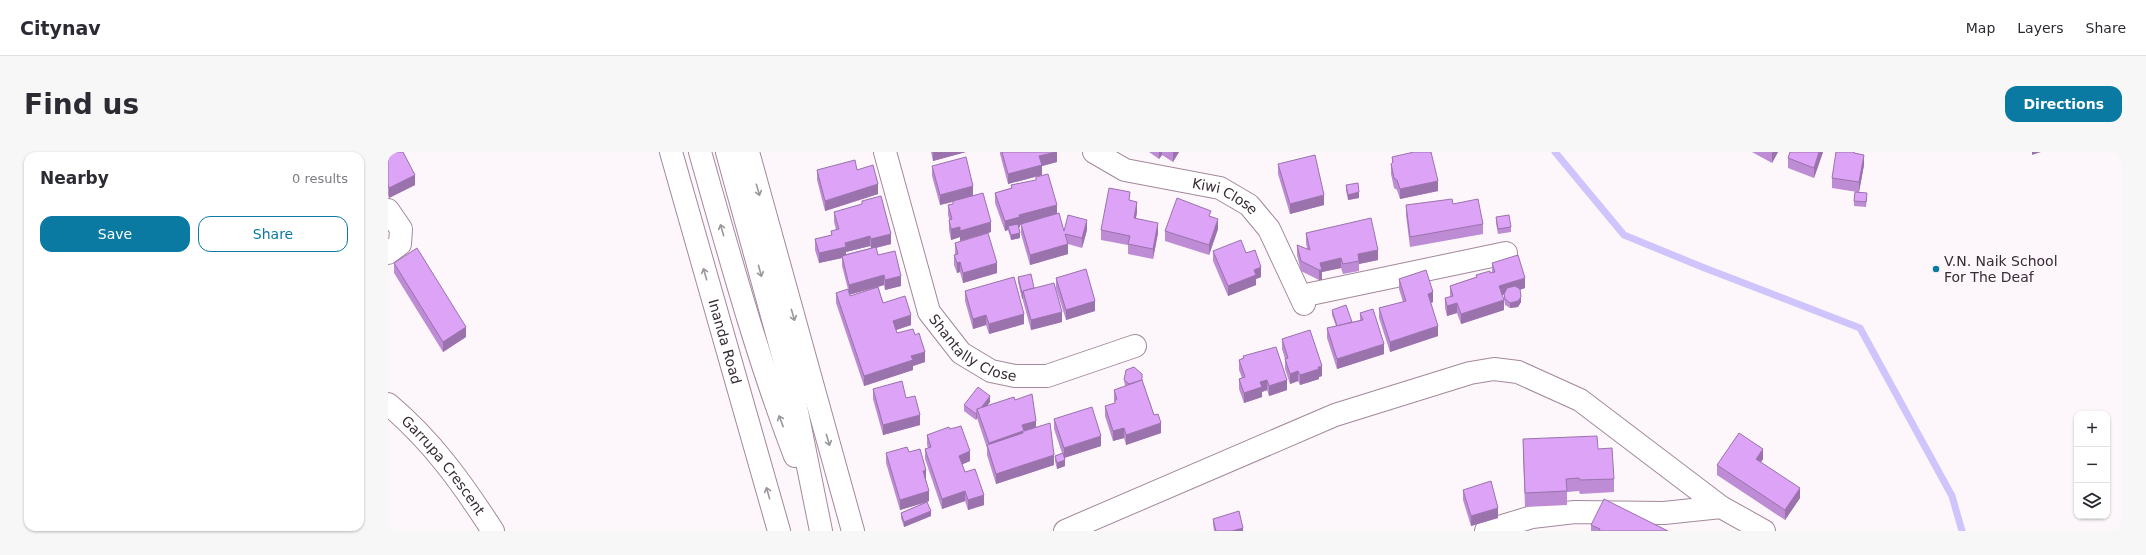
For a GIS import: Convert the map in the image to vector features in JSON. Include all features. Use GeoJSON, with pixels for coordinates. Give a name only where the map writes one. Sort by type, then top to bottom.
{"type":"FeatureCollection","features":[{"type":"Feature","properties":{"kind":"street","name":"Inanda Road"},"geometry":{"type":"LineString","coordinates":[[671,152],[779,531]]}},
{"type":"Feature","properties":{"kind":"street"},"geometry":{"type":"LineString","coordinates":[[700,152],[769,388],[815,509]]}},
{"type":"Feature","properties":{"kind":"street"},"geometry":{"type":"LineString","coordinates":[[727,152],[793,392],[815,509],[821,531]]}},
{"type":"Feature","properties":{"kind":"street"},"geometry":{"type":"LineString","coordinates":[[748,152],[853,531]]}},
{"type":"Feature","properties":{"kind":"street","name":"Shantally Close"},"geometry":{"type":"LineString","coordinates":[[885,152],[929,312],[960,353],[991,371],[1015,376],[1047,376],[1135,346]]}},
{"type":"Feature","properties":{"kind":"street","name":"Kiwi Close"},"geometry":{"type":"LineString","coordinates":[[1094,152],[1125,170],[1220,188],[1249,205],[1269,229],[1302,300],[1506,253]]}},
{"type":"Feature","properties":{"kind":"street"},"geometry":{"type":"LineString","coordinates":[[388,210],[402,230],[400,244],[388,253]]}},
{"type":"Feature","properties":{"kind":"street"},"geometry":{"type":"LineString","coordinates":[[1065,531],[1336,415],[1470,373],[1494,369],[1518,372],[1580,400],[1721,507],[1764,531]]}},
{"type":"Feature","properties":{"kind":"street","name":"Garrupa Crescent"},"geometry":{"type":"LineString","coordinates":[[388,404],[413,425],[443,458],[492,531]]}},
{"type":"Feature","properties":{"kind":"street"},"geometry":{"type":"LineString","coordinates":[[1486,531],[1532,517],[1575,512],[1664,513],[1721,507]]}},
{"type":"Feature","properties":{"kind":"building"},"geometry":{"type":"Polygon","coordinates":[[[388,152],[403,152],[415,175],[389,188],[388,185],[388,152]]]}},
{"type":"Feature","properties":{"kind":"building"},"geometry":{"type":"Polygon","coordinates":[[[1002,152],[1056,152],[1039,156],[1042,165],[1008,174],[1002,152]]]}},
{"type":"Feature","properties":{"kind":"building"},"geometry":{"type":"Polygon","coordinates":[[[1414,152],[1431,152],[1438,181],[1400,189],[1397,180],[1394,178],[1391,164],[1393,162],[1392,157],[1414,152]]]}},
{"type":"Feature","properties":{"kind":"building"},"geometry":{"type":"Polygon","coordinates":[[[1790,152],[1819,152],[1814,168],[1788,158],[1790,152]]]}},
{"type":"Feature","properties":{"kind":"building"},"geometry":{"type":"Polygon","coordinates":[[[1836,152],[1854,152],[1864,155],[1859,182],[1832,178],[1836,152]]]}},
{"type":"Feature","properties":{"kind":"building"},"geometry":{"type":"Polygon","coordinates":[[[1315,155],[1324,195],[1290,204],[1278,164],[1315,155]]]}},
{"type":"Feature","properties":{"kind":"building"},"geometry":{"type":"Polygon","coordinates":[[[966,157],[973,186],[940,195],[932,166],[966,157]]]}},
{"type":"Feature","properties":{"kind":"building"},"geometry":{"type":"Polygon","coordinates":[[[855,160],[857,170],[873,165],[878,184],[825,201],[817,170],[855,160]]]}},
{"type":"Feature","properties":{"kind":"building"},"geometry":{"type":"Polygon","coordinates":[[[1048,174],[1057,205],[1019,215],[1020,217],[1005,221],[995,193],[1012,188],[1011,185],[1036,180],[1036,177],[1048,174]]]}},
{"type":"Feature","properties":{"kind":"building"},"geometry":{"type":"Polygon","coordinates":[[[1358,183],[1359,192],[1348,195],[1346,185],[1358,183]]]}},
{"type":"Feature","properties":{"kind":"building"},"geometry":{"type":"Polygon","coordinates":[[[1109,188],[1130,192],[1129,200],[1137,202],[1134,218],[1158,223],[1153,249],[1128,244],[1130,236],[1101,230],[1109,188]]]}},
{"type":"Feature","properties":{"kind":"building"},"geometry":{"type":"Polygon","coordinates":[[[1855,192],[1867,193],[1866,202],[1854,201],[1855,192]]]}},
{"type":"Feature","properties":{"kind":"building"},"geometry":{"type":"Polygon","coordinates":[[[983,193],[991,222],[960,231],[960,227],[951,229],[949,220],[952,219],[948,205],[953,204],[953,201],[983,193]]]}},
{"type":"Feature","properties":{"kind":"building"},"geometry":{"type":"Polygon","coordinates":[[[881,196],[891,234],[871,239],[870,236],[845,243],[846,247],[819,253],[815,239],[832,235],[831,231],[839,229],[834,212],[862,204],[862,201],[881,196]]]}},
{"type":"Feature","properties":{"kind":"building"},"geometry":{"type":"Polygon","coordinates":[[[1177,198],[1211,211],[1209,216],[1218,219],[1209,245],[1165,231],[1177,198]]]}},
{"type":"Feature","properties":{"kind":"building"},"geometry":{"type":"Polygon","coordinates":[[[1452,199],[1453,204],[1478,199],[1483,224],[1410,237],[1406,205],[1452,199]]]}},
{"type":"Feature","properties":{"kind":"building"},"geometry":{"type":"Polygon","coordinates":[[[1059,213],[1064,231],[1068,215],[1087,220],[1082,238],[1065,234],[1068,244],[1030,255],[1021,224],[1059,213]]]}},
{"type":"Feature","properties":{"kind":"building"},"geometry":{"type":"Polygon","coordinates":[[[1509,215],[1511,227],[1498,229],[1496,217],[1509,215]]]}},
{"type":"Feature","properties":{"kind":"building"},"geometry":{"type":"Polygon","coordinates":[[[1371,218],[1378,250],[1358,254],[1359,261],[1343,264],[1341,258],[1320,263],[1322,270],[1301,261],[1297,245],[1310,250],[1306,233],[1371,218]]]}},
{"type":"Feature","properties":{"kind":"building"},"geometry":{"type":"Polygon","coordinates":[[[1018,224],[1020,233],[1011,235],[1008,226],[1018,224]]]}},
{"type":"Feature","properties":{"kind":"building"},"geometry":{"type":"Polygon","coordinates":[[[988,233],[997,263],[963,273],[960,262],[957,263],[954,255],[958,254],[955,243],[988,233]]]}},
{"type":"Feature","properties":{"kind":"building"},"geometry":{"type":"Polygon","coordinates":[[[1241,240],[1246,253],[1255,250],[1261,267],[1254,270],[1256,275],[1228,286],[1213,251],[1241,240]]]}},
{"type":"Feature","properties":{"kind":"building"},"geometry":{"type":"Polygon","coordinates":[[[876,247],[878,255],[895,251],[901,276],[885,280],[884,275],[849,285],[842,256],[876,247]]]}},
{"type":"Feature","properties":{"kind":"building"},"geometry":{"type":"Polygon","coordinates":[[[417,248],[466,327],[443,342],[394,263],[417,248]]]}},
{"type":"Feature","properties":{"kind":"building"},"geometry":{"type":"Polygon","coordinates":[[[1518,255],[1525,278],[1499,286],[1504,300],[1461,314],[1457,303],[1447,306],[1445,298],[1453,296],[1450,286],[1477,277],[1476,275],[1490,271],[1490,273],[1495,272],[1492,263],[1518,255]]]}},
{"type":"Feature","properties":{"kind":"building"},"geometry":{"type":"Polygon","coordinates":[[[1086,269],[1095,301],[1066,310],[1056,278],[1086,269]]]}},
{"type":"Feature","properties":{"kind":"building"},"geometry":{"type":"Polygon","coordinates":[[[1426,270],[1433,292],[1428,294],[1438,326],[1390,342],[1379,308],[1406,301],[1399,279],[1426,270]]]}},
{"type":"Feature","properties":{"kind":"building"},"geometry":{"type":"Polygon","coordinates":[[[1031,274],[1034,288],[1023,291],[1022,293],[1018,277],[1031,274]]]}},
{"type":"Feature","properties":{"kind":"building"},"geometry":{"type":"Polygon","coordinates":[[[1014,277],[1024,314],[989,324],[986,315],[973,319],[965,291],[1014,277]]]}},
{"type":"Feature","properties":{"kind":"building"},"geometry":{"type":"Polygon","coordinates":[[[1054,283],[1062,312],[1031,320],[1023,291],[1054,283]]]}},
{"type":"Feature","properties":{"kind":"building"},"geometry":{"type":"Polygon","coordinates":[[[1515,286],[1520,289],[1521,297],[1518,301],[1510,303],[1505,299],[1504,294],[1507,288],[1515,286]]]}},
{"type":"Feature","properties":{"kind":"building"},"geometry":{"type":"Polygon","coordinates":[[[878,287],[883,303],[905,296],[911,315],[893,321],[897,333],[913,329],[915,335],[919,333],[925,352],[911,356],[913,360],[864,376],[836,293],[848,289],[850,296],[878,287]]]}},
{"type":"Feature","properties":{"kind":"building"},"geometry":{"type":"Polygon","coordinates":[[[1346,305],[1352,322],[1337,326],[1332,310],[1346,305]]]}},
{"type":"Feature","properties":{"kind":"building"},"geometry":{"type":"Polygon","coordinates":[[[1373,309],[1384,344],[1337,359],[1327,328],[1363,320],[1360,313],[1373,309]]]}},
{"type":"Feature","properties":{"kind":"building"},"geometry":{"type":"Polygon","coordinates":[[[1310,330],[1322,366],[1318,367],[1319,369],[1300,375],[1298,371],[1290,374],[1285,359],[1288,358],[1282,339],[1310,330]]]}},
{"type":"Feature","properties":{"kind":"building"},"geometry":{"type":"Polygon","coordinates":[[[1276,347],[1287,380],[1269,386],[1267,380],[1260,382],[1262,387],[1244,393],[1239,379],[1245,377],[1239,360],[1244,358],[1243,356],[1276,347]]]}},
{"type":"Feature","properties":{"kind":"building"},"geometry":{"type":"Polygon","coordinates":[[[1134,367],[1142,374],[1142,380],[1129,384],[1124,380],[1126,370],[1134,367]]]}},
{"type":"Feature","properties":{"kind":"building"},"geometry":{"type":"Polygon","coordinates":[[[1142,380],[1154,415],[1158,414],[1161,423],[1126,435],[1124,428],[1113,431],[1105,406],[1115,403],[1115,400],[1117,399],[1114,390],[1142,380]]]}},
{"type":"Feature","properties":{"kind":"building"},"geometry":{"type":"Polygon","coordinates":[[[902,381],[906,398],[915,396],[920,415],[883,425],[873,389],[902,381]]]}},
{"type":"Feature","properties":{"kind":"building"},"geometry":{"type":"Polygon","coordinates":[[[978,387],[990,396],[981,408],[977,409],[976,414],[964,405],[978,387]]]}},
{"type":"Feature","properties":{"kind":"building"},"geometry":{"type":"Polygon","coordinates":[[[1032,394],[1036,421],[1022,425],[1024,431],[1050,423],[1054,455],[996,474],[987,445],[1023,433],[1023,431],[989,443],[977,409],[1014,397],[1015,400],[1032,394]]]}},
{"type":"Feature","properties":{"kind":"building"},"geometry":{"type":"Polygon","coordinates":[[[1092,407],[1101,436],[1064,448],[1054,419],[1092,407]]]}},
{"type":"Feature","properties":{"kind":"building"},"geometry":{"type":"Polygon","coordinates":[[[961,426],[970,451],[959,456],[965,472],[975,469],[984,495],[968,500],[965,491],[942,499],[925,449],[931,447],[927,435],[949,427],[950,429],[961,426]]]}},
{"type":"Feature","properties":{"kind":"building"},"geometry":{"type":"Polygon","coordinates":[[[1739,433],[1763,449],[1756,459],[1800,488],[1785,510],[1717,465],[1739,433]]]}},
{"type":"Feature","properties":{"kind":"building"},"geometry":{"type":"Polygon","coordinates":[[[1597,436],[1598,449],[1612,448],[1614,479],[1566,479],[1567,491],[1525,493],[1523,439],[1597,436]]]}},
{"type":"Feature","properties":{"kind":"building"},"geometry":{"type":"Polygon","coordinates":[[[907,447],[909,452],[920,449],[926,470],[923,471],[929,491],[900,500],[886,453],[907,447]]]}},
{"type":"Feature","properties":{"kind":"building"},"geometry":{"type":"Polygon","coordinates":[[[1063,453],[1065,460],[1057,463],[1055,456],[1063,453]]]}},
{"type":"Feature","properties":{"kind":"building"},"geometry":{"type":"Polygon","coordinates":[[[1491,481],[1498,508],[1471,516],[1463,490],[1491,481]]]}},
{"type":"Feature","properties":{"kind":"building"},"geometry":{"type":"Polygon","coordinates":[[[1604,499],[1668,531],[1599,531],[1600,529],[1591,525],[1604,499]]]}},
{"type":"Feature","properties":{"kind":"building"},"geometry":{"type":"Polygon","coordinates":[[[927,502],[931,511],[904,522],[901,513],[927,502]]]}},
{"type":"Feature","properties":{"kind":"building"},"geometry":{"type":"Polygon","coordinates":[[[1239,511],[1243,528],[1232,531],[1216,531],[1213,519],[1239,511]]]}},
{"type":"Feature","properties":{"kind":"waterway"},"geometry":{"type":"LineString","coordinates":[[1555,152],[1624,235],[1860,328],[1952,496],[1962,531]]}},
{"type":"Feature","properties":{"kind":"place","name":"V.N. Naik School For The Deaf"},"geometry":{"type":"Point","coordinates":[1936,269]}}]}
